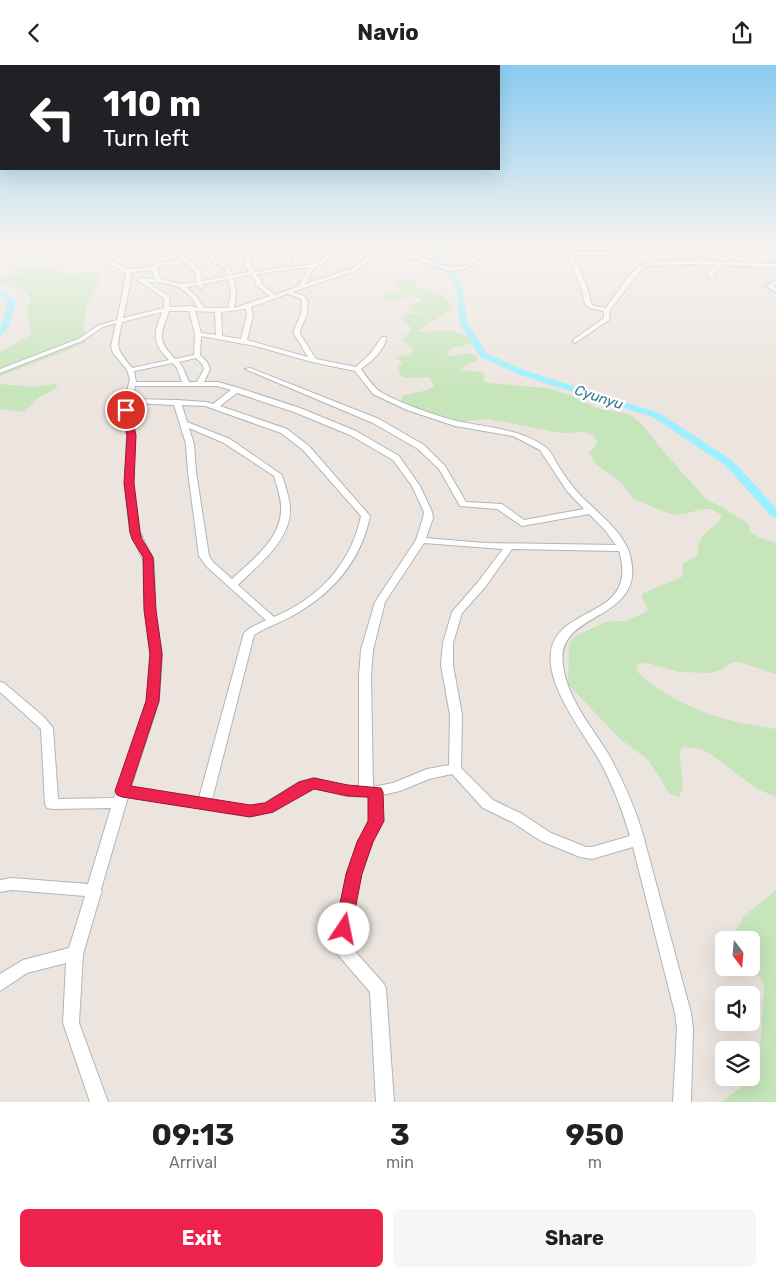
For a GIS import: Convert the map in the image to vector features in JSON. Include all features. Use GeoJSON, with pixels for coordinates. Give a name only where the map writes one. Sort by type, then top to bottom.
{"type":"FeatureCollection","features":[{"type":"Feature","properties":{"kind":"street"},"geometry":{"type":"LineString","coordinates":[[99,1102],[72,1023],[71,1011],[75,954],[121,797],[153,701],[156,654],[150,610],[148,557],[137,539],[129,483],[131,435],[126,413],[132,375],[114,350],[114,341],[124,293]]}},
{"type":"Feature","properties":{"kind":"street"},"geometry":{"type":"LineString","coordinates":[[162,293],[168,299],[158,339],[178,366],[186,384]]}},
{"type":"Feature","properties":{"kind":"street"},"geometry":{"type":"LineString","coordinates":[[192,293],[202,309]]}},
{"type":"Feature","properties":{"kind":"street"},"geometry":{"type":"LineString","coordinates":[[230,310],[235,293]]}},
{"type":"Feature","properties":{"kind":"street"},"geometry":{"type":"LineString","coordinates":[[271,293],[274,296]]}},
{"type":"Feature","properties":{"kind":"street"},"geometry":{"type":"LineString","coordinates":[[0,371],[86,337],[103,325],[120,320],[167,309],[230,310],[248,307],[282,293]]}},
{"type":"Feature","properties":{"kind":"street"},"geometry":{"type":"LineString","coordinates":[[291,293],[302,297],[305,301],[304,314],[297,329],[314,361]]}},
{"type":"Feature","properties":{"kind":"street"},"geometry":{"type":"LineString","coordinates":[[586,293],[589,306],[607,310]]}},
{"type":"Feature","properties":{"kind":"street"},"geometry":{"type":"LineString","coordinates":[[575,341],[603,324],[607,319],[607,310],[620,293]]}},
{"type":"Feature","properties":{"kind":"street"},"geometry":{"type":"LineString","coordinates":[[243,341],[250,315],[248,307]]}},
{"type":"Feature","properties":{"kind":"street"},"geometry":{"type":"LineString","coordinates":[[192,308],[198,334],[197,356]]}},
{"type":"Feature","properties":{"kind":"street"},"geometry":{"type":"LineString","coordinates":[[218,310],[219,337]]}},
{"type":"Feature","properties":{"kind":"street"},"geometry":{"type":"LineString","coordinates":[[198,334],[243,341],[314,361],[357,369],[376,392],[410,408],[458,424],[515,434],[541,445],[571,490],[616,537],[623,548],[626,555],[627,571],[623,590],[611,603],[564,635],[557,653],[557,663],[562,684],[574,713],[603,755],[630,815],[683,1013],[685,1029],[682,1102]]}},
{"type":"Feature","properties":{"kind":"street"},"geometry":{"type":"LineString","coordinates":[[357,369],[367,362],[384,338]]}},
{"type":"Feature","properties":{"kind":"street"},"geometry":{"type":"LineString","coordinates":[[130,370],[197,356]]}},
{"type":"Feature","properties":{"kind":"street"},"geometry":{"type":"LineString","coordinates":[[197,356],[205,363],[207,369],[200,383]]}},
{"type":"Feature","properties":{"kind":"street"},"geometry":{"type":"LineString","coordinates":[[248,369],[376,421],[420,447],[442,468],[464,504],[499,506],[522,523],[590,511]]}},
{"type":"Feature","properties":{"kind":"street"},"geometry":{"type":"LineString","coordinates":[[132,384],[218,384],[297,410],[352,433],[396,458],[416,486],[428,512],[421,540],[380,601],[370,632],[365,677],[371,792],[376,821],[365,842],[354,874],[343,935],[345,951],[378,989],[385,1102]]}},
{"type":"Feature","properties":{"kind":"street"},"geometry":{"type":"LineString","coordinates":[[214,407],[236,389]]}},
{"type":"Feature","properties":{"kind":"street"},"geometry":{"type":"LineString","coordinates":[[129,401],[200,403],[284,431],[306,448],[366,516],[364,529],[350,561],[321,592],[301,608],[249,633],[204,805]]}},
{"type":"Feature","properties":{"kind":"street"},"geometry":{"type":"LineString","coordinates":[[177,402],[190,444],[204,556],[209,564],[273,621]]}},
{"type":"Feature","properties":{"kind":"street"},"geometry":{"type":"LineString","coordinates":[[183,423],[227,441],[278,475],[286,508],[282,528],[270,546],[232,585]]}},
{"type":"Feature","properties":{"kind":"street"},"geometry":{"type":"LineString","coordinates":[[421,540],[452,544],[623,548]]}},
{"type":"Feature","properties":{"kind":"street"},"geometry":{"type":"LineString","coordinates":[[510,546],[482,584],[457,612],[448,643],[447,665],[456,715],[455,769],[488,804],[517,818],[546,837],[586,853],[637,840]]}},
{"type":"Feature","properties":{"kind":"street"},"geometry":{"type":"LineString","coordinates":[[0,686],[47,728],[52,805],[121,797],[250,811],[276,805],[304,787],[314,783],[348,791],[371,792],[395,787],[427,774],[455,769]]}},
{"type":"Feature","properties":{"kind":"street"},"geometry":{"type":"LineString","coordinates":[[0,886],[12,885],[94,891]]}},
{"type":"Feature","properties":{"kind":"street"},"geometry":{"type":"LineString","coordinates":[[0,983],[23,967],[75,954]]}},
{"type":"Feature","properties":{"kind":"green space"},"geometry":{"type":"Polygon","coordinates":[[[27,293],[93,293],[86,307],[86,318],[83,321],[86,342],[0,376],[0,352],[31,335],[27,307],[31,297],[27,293]]]}},
{"type":"Feature","properties":{"kind":"green space"},"geometry":{"type":"Polygon","coordinates":[[[394,293],[440,293],[452,305],[450,310],[416,332],[451,330],[477,340],[475,343],[452,348],[447,353],[450,356],[468,353],[477,357],[478,360],[467,364],[461,370],[482,372],[485,376],[483,380],[489,383],[547,388],[573,396],[596,408],[629,414],[641,423],[663,451],[707,500],[746,522],[750,532],[760,538],[776,543],[776,674],[739,662],[731,663],[722,670],[708,673],[680,672],[647,663],[639,664],[636,669],[643,678],[659,689],[701,711],[729,720],[776,729],[776,797],[757,789],[709,753],[701,749],[682,747],[680,759],[682,791],[679,797],[670,794],[648,760],[619,738],[568,684],[569,645],[572,638],[605,622],[625,621],[646,612],[648,609],[641,597],[643,593],[682,577],[683,563],[697,556],[698,546],[704,534],[716,525],[722,516],[716,511],[709,509],[678,515],[671,514],[635,499],[618,480],[600,467],[592,458],[589,452],[594,448],[597,441],[593,436],[585,432],[560,433],[489,419],[463,421],[433,414],[402,401],[402,396],[427,390],[434,386],[429,377],[404,378],[400,375],[398,366],[403,363],[396,358],[410,354],[413,349],[403,340],[411,328],[401,318],[406,314],[421,313],[411,310],[409,305],[419,302],[420,299],[413,295],[392,301],[380,298],[394,293]]]}},
{"type":"Feature","properties":{"kind":"green space"},"geometry":{"type":"Polygon","coordinates":[[[0,384],[34,387],[55,384],[58,387],[38,398],[24,412],[0,409],[0,384]]]}},
{"type":"Feature","properties":{"kind":"green space"},"geometry":{"type":"Polygon","coordinates":[[[776,890],[776,1102],[721,1102],[743,1086],[760,1086],[760,1047],[764,987],[758,976],[760,976],[760,931],[736,931],[744,916],[776,890]]]}},
{"type":"Feature","properties":{"kind":"waterway"},"geometry":{"type":"LineString","coordinates":[[0,334],[9,315],[12,299],[2,293]]}},
{"type":"Feature","properties":{"kind":"waterway","name":"Cyunyu"},"geometry":{"type":"LineString","coordinates":[[460,293],[464,323],[483,355],[523,373],[656,415],[729,463],[776,515]]}},
{"type":"Feature","properties":{"kind":"route"},"geometry":{"type":"LineString","coordinates":[[126,410],[131,435],[129,483],[135,532],[148,557],[150,610],[156,654],[153,701],[122,791],[250,811],[276,805],[304,787],[314,783],[348,791],[375,792],[376,821],[365,842],[354,874],[344,929]]}}]}
